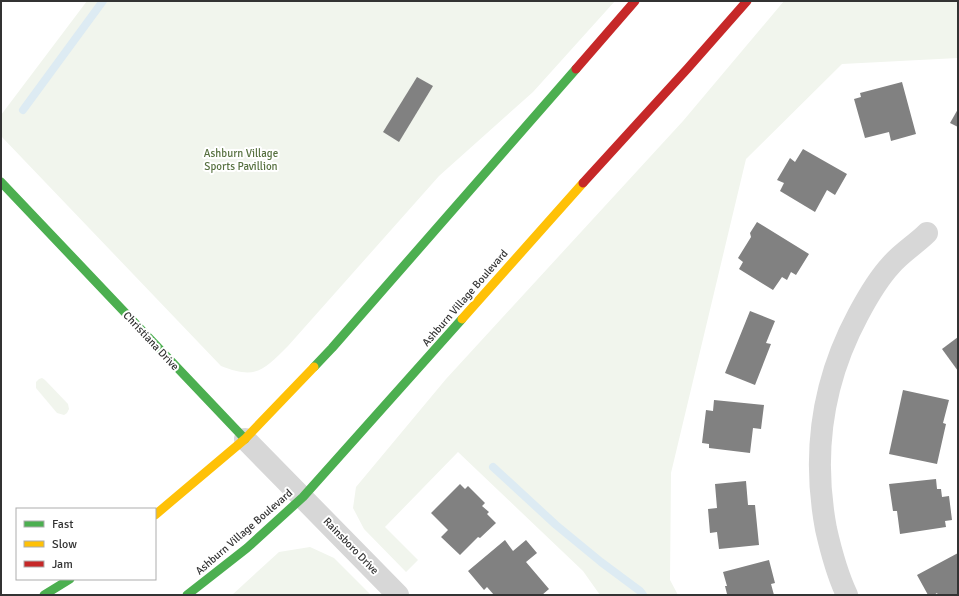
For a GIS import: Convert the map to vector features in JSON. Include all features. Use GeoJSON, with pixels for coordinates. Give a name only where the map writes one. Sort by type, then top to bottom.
{"type":"FeatureCollection","features":[{"type":"Feature","properties":{"kind":"main road"},"geometry":{"type":"LineString","coordinates":[[156,514],[244,439],[332,348],[635,1]]}},
{"type":"Feature","properties":{"kind":"main road","name":"Ashburn Village Boulevard"},"geometry":{"type":"LineString","coordinates":[[187,595],[207,581],[303,497],[565,202],[637,126],[747,1]]}},
{"type":"Feature","properties":{"kind":"main road","name":"Christiana Drive"},"geometry":{"type":"LineString","coordinates":[[1,182],[244,439]]}},
{"type":"Feature","properties":{"kind":"main road"},"geometry":{"type":"LineString","coordinates":[[44,595],[68,580]]}},
{"type":"Feature","properties":{"kind":"street"},"geometry":{"type":"LineString","coordinates":[[847,595],[830,549],[822,506],[819,456],[822,420],[831,378],[846,337],[866,300],[891,265],[928,233]]}},
{"type":"Feature","properties":{"kind":"street","name":"Christiana Drive"},"geometry":{"type":"LineString","coordinates":[[244,439],[303,497]]}},
{"type":"Feature","properties":{"kind":"street","name":"Rainsboro Drive"},"geometry":{"type":"LineString","coordinates":[[303,497],[398,595]]}},
{"type":"Feature","properties":{"kind":"green space","name":"Ashburn Village Sports Pavillion"},"geometry":{"type":"Polygon","coordinates":[[[87,1],[615,1],[533,92],[439,176],[280,354],[265,367],[259,370],[243,372],[221,366],[1,136],[1,115],[87,1]]]}},
{"type":"Feature","properties":{"kind":"green space"},"geometry":{"type":"Polygon","coordinates":[[[784,1],[958,1],[958,58],[842,64],[746,159],[671,473],[670,580],[678,595],[600,595],[583,571],[458,452],[385,527],[418,560],[406,572],[364,529],[353,508],[356,487],[446,379],[683,121],[784,1]]]}},
{"type":"Feature","properties":{"kind":"green space"},"geometry":{"type":"Polygon","coordinates":[[[42,378],[68,404],[69,409],[64,415],[57,413],[36,388],[36,382],[42,378]]]}},
{"type":"Feature","properties":{"kind":"green space"},"geometry":{"type":"Polygon","coordinates":[[[310,547],[334,558],[371,595],[232,595],[279,552],[310,547]]]}},
{"type":"Feature","properties":{"kind":"building"},"geometry":{"type":"Polygon","coordinates":[[[417,77],[433,86],[399,142],[383,132],[417,77]]]}},
{"type":"Feature","properties":{"kind":"building"},"geometry":{"type":"Polygon","coordinates":[[[902,82],[916,134],[891,141],[889,132],[865,138],[854,99],[861,97],[860,93],[902,82]]]}},
{"type":"Feature","properties":{"kind":"building"},"geometry":{"type":"Polygon","coordinates":[[[958,109],[958,127],[950,123],[958,109]]]}},
{"type":"Feature","properties":{"kind":"building"},"geometry":{"type":"Polygon","coordinates":[[[803,149],[847,174],[835,195],[827,190],[815,212],[780,191],[784,183],[777,180],[790,158],[795,162],[803,149]]]}},
{"type":"Feature","properties":{"kind":"building"},"geometry":{"type":"Polygon","coordinates":[[[757,222],[809,254],[796,275],[791,272],[787,280],[782,277],[773,290],[739,269],[743,262],[738,258],[751,237],[750,233],[757,222]]]}},
{"type":"Feature","properties":{"kind":"building"},"geometry":{"type":"Polygon","coordinates":[[[750,311],[775,321],[766,343],[771,344],[755,385],[725,373],[750,311]]]}},
{"type":"Feature","properties":{"kind":"building"},"geometry":{"type":"Polygon","coordinates":[[[958,337],[958,371],[942,349],[958,337]]]}},
{"type":"Feature","properties":{"kind":"building"},"geometry":{"type":"Polygon","coordinates":[[[903,390],[949,400],[943,423],[946,424],[937,464],[889,454],[903,390]]]}},
{"type":"Feature","properties":{"kind":"building"},"geometry":{"type":"Polygon","coordinates":[[[714,400],[764,405],[761,429],[753,428],[750,453],[709,448],[709,444],[702,443],[706,410],[713,411],[714,400]]]}},
{"type":"Feature","properties":{"kind":"building"},"geometry":{"type":"Polygon","coordinates":[[[936,479],[937,489],[941,489],[942,497],[949,496],[952,520],[945,521],[946,527],[900,534],[897,511],[893,511],[889,484],[936,479]]]}},
{"type":"Feature","properties":{"kind":"building"},"geometry":{"type":"Polygon","coordinates":[[[746,481],[748,505],[755,505],[759,545],[719,549],[717,532],[710,533],[708,509],[717,508],[715,484],[746,481]]]}},
{"type":"Feature","properties":{"kind":"building"},"geometry":{"type":"Polygon","coordinates":[[[460,484],[465,489],[468,486],[485,503],[482,506],[489,512],[487,514],[496,523],[480,538],[478,537],[460,555],[441,537],[448,530],[431,513],[460,484]]]}},
{"type":"Feature","properties":{"kind":"building"},"geometry":{"type":"Polygon","coordinates":[[[505,540],[513,551],[526,540],[537,553],[526,562],[549,589],[542,595],[494,595],[487,587],[484,590],[468,571],[505,540]]]}},
{"type":"Feature","properties":{"kind":"building"},"geometry":{"type":"Polygon","coordinates":[[[958,553],[958,595],[938,595],[937,593],[934,595],[928,595],[917,575],[958,553]]]}},
{"type":"Feature","properties":{"kind":"building"},"geometry":{"type":"Polygon","coordinates":[[[769,560],[775,583],[771,584],[774,595],[724,595],[727,594],[725,586],[727,586],[723,572],[769,560]]]}},
{"type":"Feature","properties":{"kind":"waterway"},"geometry":{"type":"LineString","coordinates":[[23,110],[103,1]]}},
{"type":"Feature","properties":{"kind":"waterway"},"geometry":{"type":"LineString","coordinates":[[493,467],[556,525],[601,562],[640,591],[643,595]]}},
{"type":"Feature","properties":{"kind":"traffic: fast"},"geometry":{"type":"LineString","coordinates":[[314,367],[576,69]]}},
{"type":"Feature","properties":{"kind":"traffic: fast"},"geometry":{"type":"LineString","coordinates":[[1,182],[245,439]]}},
{"type":"Feature","properties":{"kind":"traffic: fast"},"geometry":{"type":"LineString","coordinates":[[187,595],[247,548],[303,497],[462,319]]}},
{"type":"Feature","properties":{"kind":"traffic: fast"},"geometry":{"type":"LineString","coordinates":[[44,595],[68,580]]}},
{"type":"Feature","properties":{"kind":"traffic: slow"},"geometry":{"type":"LineString","coordinates":[[462,319],[583,183]]}},
{"type":"Feature","properties":{"kind":"traffic: slow"},"geometry":{"type":"LineString","coordinates":[[156,514],[245,439],[314,367]]}},
{"type":"Feature","properties":{"kind":"traffic: jam"},"geometry":{"type":"LineString","coordinates":[[576,69],[635,1]]}},
{"type":"Feature","properties":{"kind":"traffic: jam"},"geometry":{"type":"LineString","coordinates":[[583,183],[747,1]]}}]}
